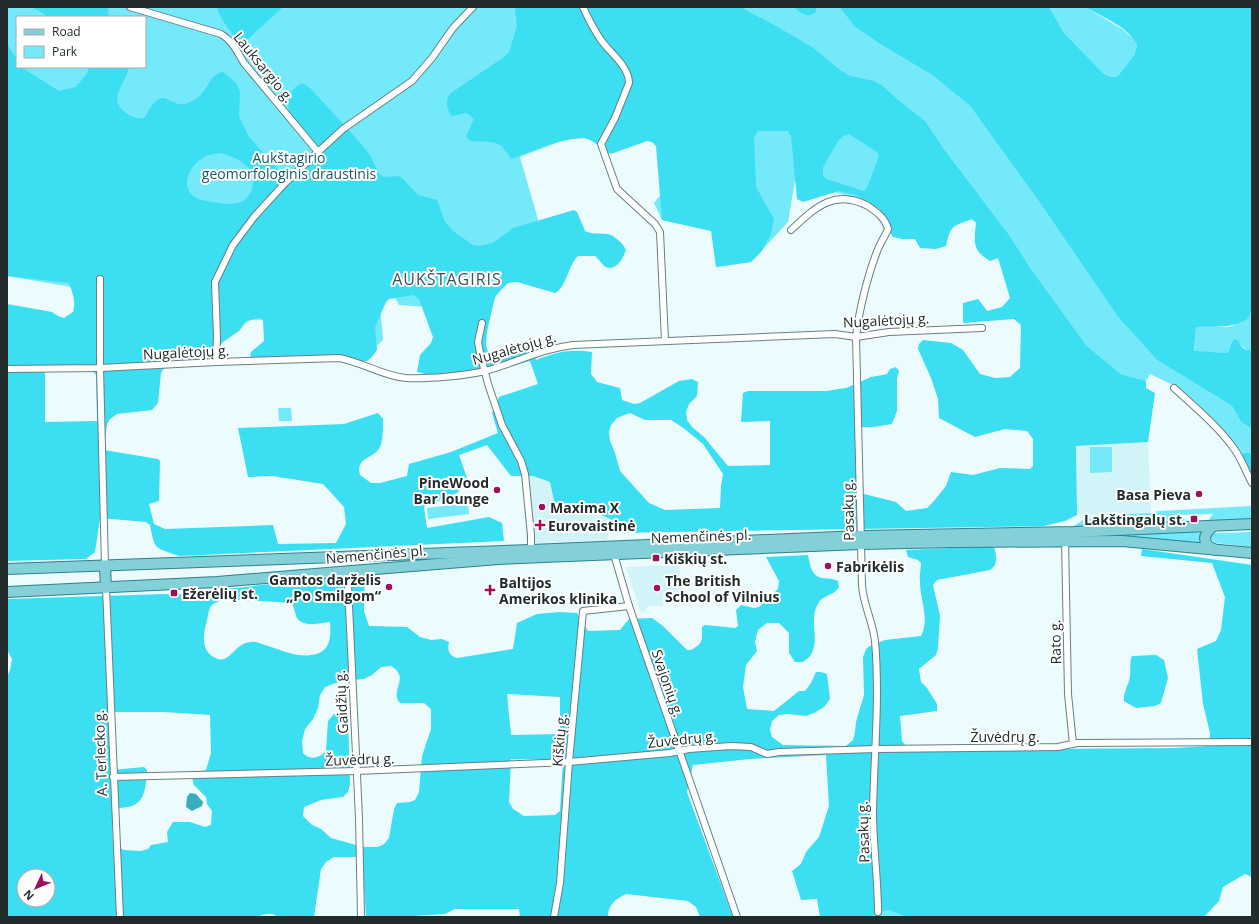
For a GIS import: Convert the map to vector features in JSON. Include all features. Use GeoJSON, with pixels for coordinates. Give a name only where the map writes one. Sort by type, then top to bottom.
{"type":"FeatureCollection","features":[{"type":"Feature","properties":{"kind":"main road","name":"Nemenčinės pl."},"geometry":{"type":"LineString","coordinates":[[7,592],[216,582],[613,550],[1251,524]]}},
{"type":"Feature","properties":{"kind":"main road"},"geometry":{"type":"LineString","coordinates":[[1213,526],[1207,531],[1205,540],[1208,545],[1216,550]]}},
{"type":"Feature","properties":{"kind":"main road","name":"Nemenčinės pl."},"geometry":{"type":"LineString","coordinates":[[861,540],[1122,541],[1252,553]]}},
{"type":"Feature","properties":{"kind":"main road","name":"Nemenčinės pl."},"geometry":{"type":"LineString","coordinates":[[7,569],[531,550],[613,550]]}},
{"type":"Feature","properties":{"kind":"main road"},"geometry":{"type":"LineString","coordinates":[[105,566],[106,588]]}},
{"type":"Feature","properties":{"kind":"street","name":"Lauksargio g."},"geometry":{"type":"LineString","coordinates":[[130,7],[221,34],[226,37],[235,47],[244,64],[318,152]]}},
{"type":"Feature","properties":{"kind":"street"},"geometry":{"type":"LineString","coordinates":[[216,362],[218,338],[215,282],[233,245],[254,217],[285,183],[343,129],[412,81],[432,58],[453,28],[473,7]]}},
{"type":"Feature","properties":{"kind":"street"},"geometry":{"type":"LineString","coordinates":[[583,7],[599,38],[623,67],[629,79],[629,83],[615,118],[600,144],[617,189],[655,224],[660,232],[665,341]]}},
{"type":"Feature","properties":{"kind":"street","name":"Pasakų g."},"geometry":{"type":"LineString","coordinates":[[791,230],[818,206],[833,200],[842,199],[862,203],[874,210],[884,220],[888,229],[878,249],[857,326],[856,337],[863,599],[870,620],[874,640],[877,678],[873,813],[878,912]]}},
{"type":"Feature","properties":{"kind":"street"},"geometry":{"type":"LineString","coordinates":[[100,279],[100,368],[105,566]]}},
{"type":"Feature","properties":{"kind":"street"},"geometry":{"type":"LineString","coordinates":[[482,323],[478,342],[484,371],[502,425],[525,474],[531,550]]}},
{"type":"Feature","properties":{"kind":"street","name":"Nugalėtojų g."},"geometry":{"type":"LineString","coordinates":[[7,369],[100,368],[339,358],[405,378],[450,376],[484,371],[537,352],[559,347],[591,344],[835,334],[856,337],[888,332],[982,328]]}},
{"type":"Feature","properties":{"kind":"street"},"geometry":{"type":"LineString","coordinates":[[1174,388],[1231,444],[1252,483]]}},
{"type":"Feature","properties":{"kind":"street","name":"Rato g."},"geometry":{"type":"LineString","coordinates":[[1064,540],[1068,694],[1073,744]]}},
{"type":"Feature","properties":{"kind":"street","name":"Svajonių g."},"geometry":{"type":"LineString","coordinates":[[613,550],[629,606],[737,917]]}},
{"type":"Feature","properties":{"kind":"street"},"geometry":{"type":"LineString","coordinates":[[334,572],[343,578],[348,585],[351,579],[360,570]]}},
{"type":"Feature","properties":{"kind":"street","name":"Gaidžių g."},"geometry":{"type":"LineString","coordinates":[[348,585],[361,917]]}},
{"type":"Feature","properties":{"kind":"street","name":"A. Terlecko g."},"geometry":{"type":"LineString","coordinates":[[106,588],[120,917]]}},
{"type":"Feature","properties":{"kind":"street","name":"Kiškių g."},"geometry":{"type":"LineString","coordinates":[[554,917],[560,883],[569,762],[583,611],[629,606]]}},
{"type":"Feature","properties":{"kind":"street","name":"Žuvėdrų g."},"geometry":{"type":"LineString","coordinates":[[113,777],[356,771],[569,762],[731,746],[751,747],[767,754],[779,752],[876,749],[1065,747],[1073,744],[1252,742]]}},
{"type":"Feature","properties":{"kind":"shaded area"},"geometry":{"type":"Polygon","coordinates":[[[32,7],[108,7],[109,16],[47,16],[32,7]]]}},
{"type":"Feature","properties":{"kind":"shaded area"},"geometry":{"type":"Polygon","coordinates":[[[217,7],[283,7],[247,40],[240,40],[235,37],[222,19],[217,7]]]}},
{"type":"Feature","properties":{"kind":"shaded area"},"geometry":{"type":"Polygon","coordinates":[[[515,7],[740,7],[812,47],[840,70],[850,76],[874,81],[884,87],[926,122],[944,149],[1010,236],[1031,269],[1087,346],[1121,374],[1146,381],[1146,388],[1155,393],[1148,442],[1076,446],[1077,515],[1065,521],[1044,526],[615,533],[610,519],[599,514],[557,515],[550,482],[533,476],[511,476],[487,445],[459,455],[468,481],[457,493],[424,507],[427,528],[489,517],[502,523],[504,541],[179,556],[157,547],[153,540],[150,525],[146,522],[100,518],[95,552],[86,559],[7,561],[7,304],[52,312],[64,318],[73,312],[74,301],[69,283],[7,276],[7,43],[16,58],[16,68],[23,68],[59,91],[76,87],[88,72],[88,68],[129,68],[117,97],[120,107],[132,117],[137,118],[144,118],[153,104],[160,98],[177,104],[184,104],[197,98],[218,73],[223,72],[236,83],[240,92],[239,116],[249,137],[290,183],[322,152],[289,111],[288,102],[290,94],[298,85],[302,83],[310,88],[357,139],[370,155],[379,174],[384,177],[398,176],[403,179],[418,195],[437,200],[445,222],[453,231],[473,245],[479,246],[493,243],[513,228],[574,210],[577,212],[585,231],[610,235],[621,242],[626,250],[623,257],[618,264],[612,268],[608,268],[604,266],[595,256],[578,256],[562,286],[555,293],[517,282],[508,283],[495,297],[487,332],[486,345],[491,361],[533,350],[536,360],[564,352],[592,352],[591,374],[597,382],[620,388],[622,400],[634,404],[640,403],[679,381],[692,379],[698,382],[697,396],[689,404],[686,412],[687,420],[692,427],[704,437],[728,466],[770,465],[770,421],[741,422],[743,393],[748,391],[826,391],[846,388],[871,377],[887,374],[890,369],[896,367],[899,371],[897,379],[897,411],[892,424],[874,427],[858,427],[856,430],[856,492],[896,502],[906,511],[927,508],[946,486],[951,472],[973,475],[1000,468],[1030,469],[1033,466],[1033,439],[1027,431],[1005,429],[975,437],[939,418],[938,399],[931,378],[918,349],[919,344],[923,340],[951,343],[963,350],[980,374],[995,378],[1010,377],[1020,368],[1021,325],[1014,319],[963,323],[963,303],[978,299],[987,311],[1002,307],[1010,298],[998,258],[990,261],[977,249],[975,240],[976,223],[972,219],[953,227],[949,234],[946,246],[936,249],[920,248],[915,239],[893,237],[889,231],[888,222],[878,208],[856,195],[839,191],[803,202],[797,199],[791,136],[788,131],[758,131],[754,137],[756,187],[774,219],[771,234],[762,251],[751,262],[716,267],[711,231],[662,220],[656,146],[652,142],[647,141],[611,154],[590,140],[583,138],[574,139],[551,144],[511,159],[502,146],[492,142],[470,141],[466,136],[474,119],[467,113],[451,116],[447,107],[447,99],[451,93],[509,52],[517,26],[515,7]],[[849,134],[843,136],[838,141],[823,167],[823,175],[826,179],[864,191],[867,188],[879,156],[877,152],[849,134]],[[220,153],[205,157],[193,166],[187,180],[188,190],[193,196],[204,201],[229,204],[241,202],[249,196],[252,189],[252,174],[245,164],[220,153]],[[414,295],[389,299],[386,302],[375,327],[377,350],[367,361],[360,361],[346,356],[325,355],[253,358],[250,356],[251,352],[264,341],[263,320],[260,318],[246,322],[239,331],[223,342],[208,359],[176,360],[167,364],[161,373],[158,403],[152,410],[117,414],[110,419],[107,424],[104,450],[158,459],[160,461],[159,501],[149,504],[154,524],[165,529],[273,525],[278,544],[336,543],[346,524],[344,507],[323,484],[272,476],[248,477],[238,428],[344,424],[378,413],[383,419],[381,445],[374,454],[363,461],[359,469],[360,475],[371,483],[380,483],[407,476],[409,464],[451,452],[498,433],[492,413],[499,397],[538,384],[530,361],[488,372],[447,379],[417,372],[420,355],[431,343],[433,337],[419,299],[414,295]],[[45,371],[45,422],[97,421],[96,375],[93,371],[45,371]],[[630,413],[617,418],[611,425],[609,432],[610,441],[620,471],[649,503],[665,510],[720,508],[723,474],[703,444],[671,420],[645,420],[630,413]]]}},
{"type":"Feature","properties":{"kind":"shaded area"},"geometry":{"type":"Polygon","coordinates":[[[793,7],[816,7],[816,12],[807,15],[793,7]]]}},
{"type":"Feature","properties":{"kind":"shaded area"},"geometry":{"type":"Polygon","coordinates":[[[839,7],[1049,7],[1064,33],[1103,73],[1114,77],[1118,76],[1134,55],[1137,45],[1133,38],[1121,27],[1085,7],[1252,7],[1252,308],[1249,318],[1243,322],[1224,326],[1196,327],[1194,351],[1228,353],[1234,339],[1239,341],[1241,346],[1247,350],[1252,349],[1252,429],[1241,422],[1232,406],[1157,360],[1118,317],[1040,203],[970,106],[932,75],[880,44],[855,27],[839,7]]]}},
{"type":"Feature","properties":{"kind":"shaded area"},"geometry":{"type":"Polygon","coordinates":[[[1148,442],[1151,513],[1077,515],[1076,446],[1148,442]]]}},
{"type":"Feature","properties":{"kind":"shaded area"},"geometry":{"type":"Polygon","coordinates":[[[1252,453],[1252,479],[1241,454],[1252,453]]]}},
{"type":"Feature","properties":{"kind":"shaded area"},"geometry":{"type":"Polygon","coordinates":[[[533,476],[550,482],[557,515],[599,514],[610,519],[607,540],[537,543],[526,540],[523,477],[533,476]]]}},
{"type":"Feature","properties":{"kind":"shaded area"},"geometry":{"type":"Polygon","coordinates":[[[994,546],[996,560],[995,565],[990,570],[937,580],[933,585],[940,616],[938,648],[936,655],[919,669],[921,682],[927,688],[937,704],[937,711],[900,716],[902,741],[909,750],[1175,748],[1209,746],[1210,733],[1203,704],[1197,649],[1216,641],[1221,630],[1225,597],[1212,563],[1141,556],[1142,549],[1252,565],[1252,877],[1245,874],[1223,887],[1219,901],[1204,917],[906,917],[888,910],[873,915],[873,917],[820,917],[817,899],[801,900],[792,871],[801,864],[806,852],[819,837],[829,806],[826,755],[750,759],[693,765],[687,792],[733,917],[700,917],[696,907],[688,901],[626,894],[613,903],[609,909],[608,917],[520,917],[519,909],[455,909],[445,914],[399,917],[366,917],[362,857],[334,857],[326,862],[321,869],[314,917],[278,917],[273,914],[266,914],[256,917],[7,917],[7,677],[12,659],[7,650],[7,599],[165,594],[175,595],[365,574],[364,611],[369,626],[407,627],[420,637],[431,640],[442,639],[449,642],[449,652],[452,656],[457,658],[513,649],[517,623],[537,614],[559,612],[577,613],[588,631],[620,630],[629,619],[652,618],[663,626],[687,650],[691,650],[701,641],[702,627],[705,625],[735,628],[738,626],[736,610],[741,605],[754,608],[759,607],[778,589],[779,581],[766,557],[808,555],[809,562],[815,575],[838,581],[839,587],[837,590],[820,601],[815,610],[815,637],[813,650],[809,657],[803,662],[795,662],[789,653],[789,633],[779,623],[767,623],[758,630],[755,642],[757,651],[746,665],[743,687],[747,709],[774,711],[799,691],[805,691],[816,672],[827,674],[830,699],[824,707],[806,716],[788,714],[779,715],[772,721],[770,730],[772,737],[783,745],[846,746],[853,740],[856,722],[864,695],[863,657],[866,649],[885,640],[921,636],[924,629],[925,616],[920,589],[921,563],[918,560],[908,557],[906,550],[994,546]],[[225,599],[214,603],[211,606],[204,637],[204,643],[208,652],[218,659],[226,658],[241,645],[251,642],[257,642],[297,655],[316,654],[321,652],[327,646],[330,637],[330,622],[308,624],[300,621],[297,618],[292,603],[225,599]],[[391,666],[381,667],[372,675],[364,679],[341,681],[325,687],[320,695],[318,708],[313,719],[305,729],[302,741],[303,753],[312,758],[321,755],[326,751],[328,721],[334,714],[342,713],[348,717],[350,784],[348,792],[343,797],[321,800],[304,807],[303,816],[312,825],[321,829],[331,838],[363,847],[378,847],[384,844],[389,838],[394,809],[397,803],[415,800],[419,792],[422,756],[431,729],[431,709],[424,703],[400,703],[397,698],[400,680],[397,671],[391,666]],[[507,694],[511,735],[560,734],[560,697],[507,694]],[[109,712],[111,770],[144,767],[147,770],[142,798],[134,805],[112,809],[113,845],[124,850],[141,851],[148,849],[151,845],[168,842],[167,832],[173,822],[190,822],[205,827],[211,825],[212,811],[207,804],[206,797],[194,785],[191,774],[206,770],[211,753],[210,715],[163,712],[109,712]],[[511,759],[509,802],[513,809],[524,816],[555,815],[560,811],[563,760],[511,759]]]}},
{"type":"Feature","properties":{"kind":"shaded area","name":"The British School of Vilnius"},"geometry":{"type":"Polygon","coordinates":[[[680,565],[681,593],[663,592],[663,606],[649,606],[641,613],[626,567],[680,565]]]}},
{"type":"Feature","properties":{"kind":"shaded area"},"geometry":{"type":"Polygon","coordinates":[[[1156,655],[1164,660],[1168,678],[1161,703],[1155,706],[1136,708],[1124,701],[1124,695],[1130,676],[1132,656],[1156,655]]]}},
{"type":"Feature","properties":{"kind":"shaded area"},"geometry":{"type":"Polygon","coordinates":[[[190,793],[196,794],[203,802],[202,806],[192,811],[186,807],[187,797],[190,793]]]}},
{"type":"Feature","properties":{"kind":"green space","name":"Aukštagirio geomorfologinis draustinis"},"geometry":{"type":"Polygon","coordinates":[[[7,7],[793,7],[805,15],[816,7],[839,7],[855,27],[880,44],[932,75],[970,106],[1040,203],[1118,317],[1157,360],[1232,406],[1241,422],[1252,429],[1252,453],[1241,454],[1175,386],[1150,374],[1146,381],[1121,374],[1087,346],[1031,269],[1010,236],[944,149],[926,122],[894,209],[795,181],[788,222],[751,262],[716,267],[712,231],[662,220],[654,203],[672,181],[656,136],[587,131],[520,157],[552,268],[508,283],[495,297],[479,338],[429,307],[399,305],[392,292],[379,295],[383,340],[360,361],[342,356],[272,357],[263,320],[242,319],[7,276],[7,7]]]}},
{"type":"Feature","properties":{"kind":"green space"},"geometry":{"type":"Polygon","coordinates":[[[1049,7],[1085,7],[1122,29],[1134,39],[1137,45],[1134,55],[1118,76],[1108,76],[1103,73],[1064,33],[1049,7]]]}},
{"type":"Feature","properties":{"kind":"green space"},"geometry":{"type":"Polygon","coordinates":[[[1252,308],[1252,349],[1247,350],[1240,345],[1230,345],[1228,353],[1194,352],[1196,326],[1230,327],[1249,318],[1252,308]]]}},
{"type":"Feature","properties":{"kind":"green space"},"geometry":{"type":"Polygon","coordinates":[[[278,408],[291,408],[292,421],[279,421],[278,408]]]}},
{"type":"Feature","properties":{"kind":"green space"},"geometry":{"type":"Polygon","coordinates":[[[1090,447],[1112,447],[1112,472],[1090,473],[1090,447]]]}},
{"type":"Feature","properties":{"kind":"green space"},"geometry":{"type":"Polygon","coordinates":[[[468,503],[469,514],[428,519],[427,508],[468,503]]]}},
{"type":"Feature","properties":{"kind":"green space"},"geometry":{"type":"Polygon","coordinates":[[[1252,506],[1252,520],[1208,521],[1213,514],[1181,515],[1187,522],[1166,524],[1128,524],[1105,519],[1097,515],[1151,513],[1159,511],[1252,506]]]}},
{"type":"Feature","properties":{"kind":"green space"},"geometry":{"type":"Polygon","coordinates":[[[1086,518],[1092,519],[1111,526],[1071,528],[1086,518]]]}},
{"type":"Feature","properties":{"kind":"green space"},"geometry":{"type":"Polygon","coordinates":[[[1203,531],[1204,544],[1054,538],[1129,533],[1203,531]]]}},
{"type":"Feature","properties":{"kind":"green space"},"geometry":{"type":"Polygon","coordinates":[[[1252,532],[1252,547],[1216,543],[1210,538],[1214,533],[1252,532]]]}},
{"type":"Feature","properties":{"kind":"green space"},"geometry":{"type":"Polygon","coordinates":[[[888,910],[906,917],[873,917],[873,915],[888,910]]]}},
{"type":"Feature","properties":{"kind":"place","name":"PineWood Bar lounge"},"geometry":{"type":"Point","coordinates":[497,490]}},
{"type":"Feature","properties":{"kind":"place","name":"Basa Pieva"},"geometry":{"type":"Point","coordinates":[1199,494]}},
{"type":"Feature","properties":{"kind":"place","name":"Maxima X"},"geometry":{"type":"Point","coordinates":[542,507]}},
{"type":"Feature","properties":{"kind":"place","name":"Lakštingalų st."},"geometry":{"type":"Point","coordinates":[1194,519]}},
{"type":"Feature","properties":{"kind":"place","name":"Eurovaistinė"},"geometry":{"type":"Point","coordinates":[540,525]}},
{"type":"Feature","properties":{"kind":"place","name":"Kiškių st."},"geometry":{"type":"Point","coordinates":[656,558]}},
{"type":"Feature","properties":{"kind":"place","name":"Fabrikėlis"},"geometry":{"type":"Point","coordinates":[828,566]}},
{"type":"Feature","properties":{"kind":"place","name":"Gamtos darželis „Po Smilgom“"},"geometry":{"type":"Point","coordinates":[389,587]}},
{"type":"Feature","properties":{"kind":"place","name":"The British School of Vilnius"},"geometry":{"type":"Point","coordinates":[657,588]}},
{"type":"Feature","properties":{"kind":"place","name":"Baltijos Amerikos klinika"},"geometry":{"type":"Point","coordinates":[490,590]}},
{"type":"Feature","properties":{"kind":"place","name":"Ežerėlių st."},"geometry":{"type":"Point","coordinates":[174,593]}},
{"type":"Feature","properties":{"kind":"district","name":"AUKŠTAGIRIS"},"geometry":{"type":"Point","coordinates":[447,279]}}]}
